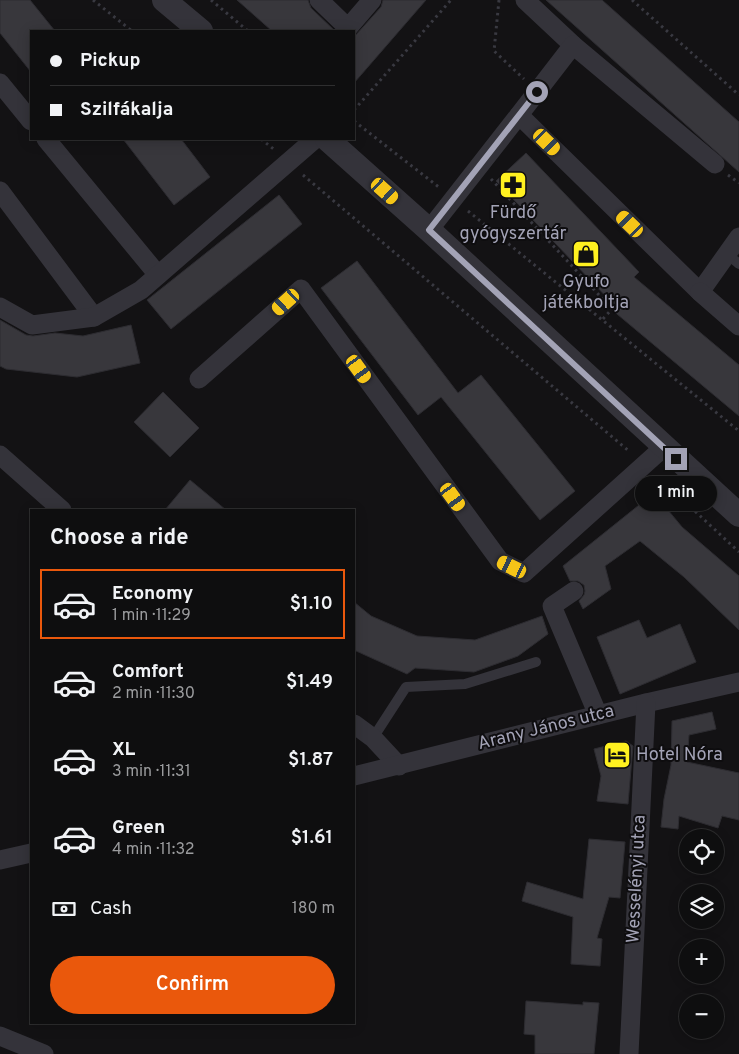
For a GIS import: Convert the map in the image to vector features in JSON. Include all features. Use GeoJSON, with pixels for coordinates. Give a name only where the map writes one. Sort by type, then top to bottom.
{"type":"FeatureCollection","features":[{"type":"Feature","properties":{"kind":"street"},"geometry":{"type":"LineString","coordinates":[[164,0],[200,30]]}},
{"type":"Feature","properties":{"kind":"street"},"geometry":{"type":"LineString","coordinates":[[319,0],[348,28],[372,0]]}},
{"type":"Feature","properties":{"kind":"street"},"geometry":{"type":"LineString","coordinates":[[524,0],[573,45],[715,164]]}},
{"type":"Feature","properties":{"kind":"street"},"geometry":{"type":"LineString","coordinates":[[429,230],[573,45]]}},
{"type":"Feature","properties":{"kind":"street"},"geometry":{"type":"LineString","coordinates":[[0,83],[30,120]]}},
{"type":"Feature","properties":{"kind":"street"},"geometry":{"type":"LineString","coordinates":[[519,115],[700,292],[739,326]]}},
{"type":"Feature","properties":{"kind":"street"},"geometry":{"type":"LineString","coordinates":[[47,140],[158,275]]}},
{"type":"Feature","properties":{"kind":"street"},"geometry":{"type":"LineString","coordinates":[[0,308],[32,324],[94,317],[141,290],[315,140]]}},
{"type":"Feature","properties":{"kind":"street"},"geometry":{"type":"LineString","coordinates":[[328,140],[429,230],[739,515]]}},
{"type":"Feature","properties":{"kind":"street"},"geometry":{"type":"LineString","coordinates":[[0,191],[94,317]]}},
{"type":"Feature","properties":{"kind":"street"},"geometry":{"type":"LineString","coordinates":[[700,292],[733,259],[739,237]]}},
{"type":"Feature","properties":{"kind":"street"},"geometry":{"type":"LineString","coordinates":[[199,379],[301,289],[500,561],[524,573],[664,447]]}},
{"type":"Feature","properties":{"kind":"street"},"geometry":{"type":"LineString","coordinates":[[0,455],[61,509]]}},
{"type":"Feature","properties":{"kind":"street"},"geometry":{"type":"LineString","coordinates":[[574,591],[552,606],[598,715]]}},
{"type":"Feature","properties":{"kind":"street","name":"Arany János utca"},"geometry":{"type":"LineString","coordinates":[[355,776],[646,703],[739,682]]}},
{"type":"Feature","properties":{"kind":"street","name":"Wesselényi utca"},"geometry":{"type":"LineString","coordinates":[[629,1054],[646,703]]}},
{"type":"Feature","properties":{"kind":"street"},"geometry":{"type":"LineString","coordinates":[[355,725],[373,738],[399,766]]}},
{"type":"Feature","properties":{"kind":"street"},"geometry":{"type":"LineString","coordinates":[[0,860],[30,853]]}},
{"type":"Feature","properties":{"kind":"street"},"geometry":{"type":"LineString","coordinates":[[0,1036],[44,1054]]}},
{"type":"Feature","properties":{"kind":"lane"},"geometry":{"type":"LineString","coordinates":[[373,738],[406,687],[465,684],[536,662]]}},
{"type":"Feature","properties":{"kind":"path"},"geometry":{"type":"LineString","coordinates":[[93,0],[131,30]]}},
{"type":"Feature","properties":{"kind":"path"},"geometry":{"type":"LineString","coordinates":[[211,0],[247,30]]}},
{"type":"Feature","properties":{"kind":"path"},"geometry":{"type":"LineString","coordinates":[[355,109],[451,0]]}},
{"type":"Feature","properties":{"kind":"path"},"geometry":{"type":"LineString","coordinates":[[499,0],[494,51],[537,92]]}},
{"type":"Feature","properties":{"kind":"path"},"geometry":{"type":"LineString","coordinates":[[632,0],[739,95]]}},
{"type":"Feature","properties":{"kind":"path"},"geometry":{"type":"LineString","coordinates":[[355,122],[453,198],[739,431]]}},
{"type":"Feature","properties":{"kind":"path"},"geometry":{"type":"LineString","coordinates":[[262,140],[644,465],[739,552]]}},
{"type":"Feature","properties":{"kind":"path"},"geometry":{"type":"LineString","coordinates":[[479,166],[612,309],[602,320]]}},
{"type":"Feature","properties":{"kind":"building"},"geometry":{"type":"Polygon","coordinates":[[[0,0],[30,0],[54,30],[30,30],[30,71],[0,33],[0,0]]]}},
{"type":"Feature","properties":{"kind":"building"},"geometry":{"type":"Polygon","coordinates":[[[237,0],[308,0],[311,8],[334,30],[271,30],[237,0]]]}},
{"type":"Feature","properties":{"kind":"building"},"geometry":{"type":"Polygon","coordinates":[[[383,0],[426,0],[355,82],[355,36],[381,7],[383,0]]]}},
{"type":"Feature","properties":{"kind":"building"},"geometry":{"type":"Polygon","coordinates":[[[546,0],[602,0],[739,122],[739,172],[546,0]]]}},
{"type":"Feature","properties":{"kind":"building"},"geometry":{"type":"Polygon","coordinates":[[[124,140],[182,140],[210,177],[174,205],[124,140]]]}},
{"type":"Feature","properties":{"kind":"building"},"geometry":{"type":"Polygon","coordinates":[[[526,153],[639,272],[634,277],[739,365],[739,416],[611,309],[614,305],[496,181],[526,153]]]}},
{"type":"Feature","properties":{"kind":"building"},"geometry":{"type":"Polygon","coordinates":[[[279,195],[302,224],[171,329],[147,300],[279,195]]]}},
{"type":"Feature","properties":{"kind":"building"},"geometry":{"type":"Polygon","coordinates":[[[357,261],[458,393],[481,375],[575,491],[540,520],[441,397],[418,415],[321,288],[357,261]]]}},
{"type":"Feature","properties":{"kind":"building"},"geometry":{"type":"Polygon","coordinates":[[[0,320],[26,335],[33,336],[55,333],[83,336],[131,325],[140,363],[77,377],[6,369],[0,366],[0,320]]]}},
{"type":"Feature","properties":{"kind":"building"},"geometry":{"type":"Polygon","coordinates":[[[163,392],[199,428],[170,457],[134,422],[163,392]]]}},
{"type":"Feature","properties":{"kind":"building"},"geometry":{"type":"Polygon","coordinates":[[[190,480],[225,509],[166,509],[190,480]]]}},
{"type":"Feature","properties":{"kind":"building"},"geometry":{"type":"Polygon","coordinates":[[[654,493],[682,527],[739,576],[739,630],[684,577],[640,541],[605,566],[611,589],[583,609],[579,601],[584,595],[584,585],[578,581],[570,581],[563,566],[654,493]]]}},
{"type":"Feature","properties":{"kind":"building"},"geometry":{"type":"Polygon","coordinates":[[[355,603],[371,616],[417,636],[475,640],[542,616],[548,634],[518,656],[474,672],[415,668],[407,674],[355,650],[355,603]]]}},
{"type":"Feature","properties":{"kind":"building"},"geometry":{"type":"Polygon","coordinates":[[[639,620],[647,638],[680,624],[696,662],[620,694],[597,637],[639,620]]]}},
{"type":"Feature","properties":{"kind":"building"},"geometry":{"type":"Polygon","coordinates":[[[712,712],[716,729],[689,735],[687,762],[739,773],[739,820],[722,816],[718,828],[679,816],[678,829],[661,827],[671,765],[672,721],[712,712]]]}},
{"type":"Feature","properties":{"kind":"building"},"geometry":{"type":"Polygon","coordinates":[[[626,741],[633,746],[628,804],[597,801],[601,776],[594,749],[626,741]]]}},
{"type":"Feature","properties":{"kind":"building"},"geometry":{"type":"Polygon","coordinates":[[[589,839],[625,842],[620,898],[609,897],[597,938],[602,939],[600,966],[571,964],[573,917],[522,901],[527,882],[583,899],[589,839]]]}},
{"type":"Feature","properties":{"kind":"building"},"geometry":{"type":"Polygon","coordinates":[[[526,1001],[583,1005],[583,1002],[599,1003],[594,1054],[535,1054],[535,1035],[524,1034],[526,1001]]]}},
{"type":"Feature","properties":{"kind":"place","name":"Fürdő gyógyszertár"},"geometry":{"type":"Point","coordinates":[513,185]}},
{"type":"Feature","properties":{"kind":"place","name":"Gyufo játékboltja"},"geometry":{"type":"Point","coordinates":[586,254]}},
{"type":"Feature","properties":{"kind":"place","name":"Hotel Nóra"},"geometry":{"type":"Point","coordinates":[617,755]}},
{"type":"Feature","properties":{"kind":"route"},"geometry":{"type":"LineString","coordinates":[[537,92],[429,230],[676,459]]}}]}
